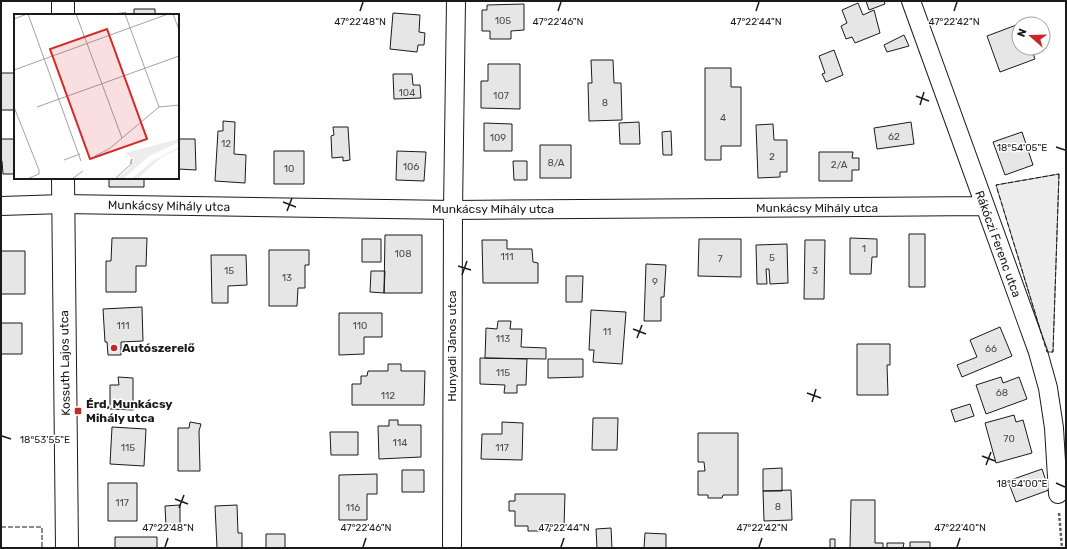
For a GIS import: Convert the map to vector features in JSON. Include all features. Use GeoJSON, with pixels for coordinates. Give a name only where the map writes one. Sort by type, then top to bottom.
{"type":"FeatureCollection","features":[{"type":"Feature","properties":{"kind":"street"},"geometry":{"type":"LineString","coordinates":[[63,1],[63,14]]}},
{"type":"Feature","properties":{"kind":"street","name":"Hunyadi János utca"},"geometry":{"type":"LineString","coordinates":[[452,548],[453,210],[456,1]]}},
{"type":"Feature","properties":{"kind":"street","name":"Rákóczi Ferenc utca"},"geometry":{"type":"LineString","coordinates":[[911,1],[1038,352],[1048,388],[1054,428],[1058,494]]}},
{"type":"Feature","properties":{"kind":"street","name":"Kossuth Lajos utca"},"geometry":{"type":"LineString","coordinates":[[63,179],[67,548]]}},
{"type":"Feature","properties":{"kind":"street","name":"Munkácsy Mihály utca"},"geometry":{"type":"LineString","coordinates":[[1,206],[63,204],[453,210],[984,206]]}},
{"type":"Feature","properties":{"kind":"path"},"geometry":{"type":"LineString","coordinates":[[1058,494],[1062,548]]}},
{"type":"Feature","properties":{"kind":"shaded area"},"geometry":{"type":"Polygon","coordinates":[[[1059,174],[1053,352],[1047,352],[996,185],[1059,174]]]}},
{"type":"Feature","properties":{"kind":"building"},"geometry":{"type":"Polygon","coordinates":[[[866,1],[884,1],[885,4],[869,10],[866,1]]]}},
{"type":"Feature","properties":{"kind":"building"},"geometry":{"type":"Polygon","coordinates":[[[858,3],[863,15],[874,10],[880,33],[855,43],[852,37],[846,39],[841,26],[847,23],[842,10],[858,3]]]}},
{"type":"Feature","properties":{"kind":"building"},"geometry":{"type":"Polygon","coordinates":[[[524,4],[524,30],[511,31],[511,39],[490,39],[490,31],[482,31],[482,10],[487,10],[487,5],[524,4]]]}},
{"type":"Feature","properties":{"kind":"building"},"geometry":{"type":"Polygon","coordinates":[[[134,9],[155,9],[155,14],[134,14],[134,9]]]}},
{"type":"Feature","properties":{"kind":"building"},"geometry":{"type":"Polygon","coordinates":[[[393,13],[420,15],[419,32],[425,33],[424,45],[418,45],[417,52],[390,49],[393,13]]]}},
{"type":"Feature","properties":{"kind":"building"},"geometry":{"type":"Polygon","coordinates":[[[1011,27],[1011,56],[1034,56],[1035,59],[1000,72],[987,36],[1011,27]]]}},
{"type":"Feature","properties":{"kind":"building"},"geometry":{"type":"Polygon","coordinates":[[[904,35],[909,46],[887,52],[884,45],[904,35]]]}},
{"type":"Feature","properties":{"kind":"building"},"geometry":{"type":"Polygon","coordinates":[[[834,50],[843,75],[826,82],[822,74],[825,73],[819,56],[834,50]]]}},
{"type":"Feature","properties":{"kind":"building"},"geometry":{"type":"Polygon","coordinates":[[[591,60],[613,60],[614,83],[621,83],[622,120],[589,121],[588,83],[592,83],[591,60]]]}},
{"type":"Feature","properties":{"kind":"building"},"geometry":{"type":"Polygon","coordinates":[[[488,64],[520,64],[520,109],[481,108],[481,81],[488,81],[488,64]]]}},
{"type":"Feature","properties":{"kind":"building"},"geometry":{"type":"Polygon","coordinates":[[[705,68],[731,68],[731,87],[741,87],[741,146],[721,146],[721,160],[705,160],[705,68]]]}},
{"type":"Feature","properties":{"kind":"building"},"geometry":{"type":"Polygon","coordinates":[[[1,73],[14,73],[14,110],[1,110],[1,73]]]}},
{"type":"Feature","properties":{"kind":"building"},"geometry":{"type":"Polygon","coordinates":[[[393,74],[412,74],[413,85],[420,85],[421,98],[394,99],[393,74]]]}},
{"type":"Feature","properties":{"kind":"building"},"geometry":{"type":"Polygon","coordinates":[[[223,121],[235,122],[234,154],[246,155],[245,183],[215,181],[218,131],[223,131],[223,121]]]}},
{"type":"Feature","properties":{"kind":"building"},"geometry":{"type":"Polygon","coordinates":[[[639,122],[640,144],[620,144],[619,123],[639,122]]]}},
{"type":"Feature","properties":{"kind":"building"},"geometry":{"type":"Polygon","coordinates":[[[911,122],[914,144],[877,149],[874,128],[911,122]]]}},
{"type":"Feature","properties":{"kind":"building"},"geometry":{"type":"Polygon","coordinates":[[[484,123],[512,124],[512,151],[484,151],[484,123]]]}},
{"type":"Feature","properties":{"kind":"building"},"geometry":{"type":"Polygon","coordinates":[[[773,124],[774,140],[787,140],[787,172],[780,172],[780,177],[758,178],[756,125],[773,124]]]}},
{"type":"Feature","properties":{"kind":"building"},"geometry":{"type":"Polygon","coordinates":[[[333,127],[348,127],[350,160],[343,161],[343,157],[332,158],[331,136],[334,135],[333,127]]]}},
{"type":"Feature","properties":{"kind":"building"},"geometry":{"type":"Polygon","coordinates":[[[671,131],[672,155],[663,155],[662,132],[671,131]]]}},
{"type":"Feature","properties":{"kind":"building"},"geometry":{"type":"Polygon","coordinates":[[[1022,132],[1033,165],[1005,175],[993,142],[1022,132]]]}},
{"type":"Feature","properties":{"kind":"building"},"geometry":{"type":"Polygon","coordinates":[[[1,139],[14,139],[14,174],[3,174],[1,161],[1,139]]]}},
{"type":"Feature","properties":{"kind":"building"},"geometry":{"type":"Polygon","coordinates":[[[179,139],[195,139],[196,170],[179,169],[179,139]]]}},
{"type":"Feature","properties":{"kind":"building"},"geometry":{"type":"Polygon","coordinates":[[[540,145],[571,145],[571,178],[540,178],[540,145]]]}},
{"type":"Feature","properties":{"kind":"building"},"geometry":{"type":"Polygon","coordinates":[[[274,151],[304,151],[304,184],[274,184],[274,151]]]}},
{"type":"Feature","properties":{"kind":"building"},"geometry":{"type":"Polygon","coordinates":[[[397,151],[426,152],[424,181],[396,180],[397,151]]]}},
{"type":"Feature","properties":{"kind":"building"},"geometry":{"type":"Polygon","coordinates":[[[819,152],[853,152],[852,158],[859,158],[859,170],[852,170],[852,181],[819,181],[819,152]]]}},
{"type":"Feature","properties":{"kind":"building"},"geometry":{"type":"Polygon","coordinates":[[[513,161],[527,161],[527,180],[514,180],[513,161]]]}},
{"type":"Feature","properties":{"kind":"building"},"geometry":{"type":"Polygon","coordinates":[[[109,179],[144,179],[144,187],[109,187],[109,179]]]}},
{"type":"Feature","properties":{"kind":"building"},"geometry":{"type":"Polygon","coordinates":[[[909,234],[925,234],[925,287],[909,287],[909,234]]]}},
{"type":"Feature","properties":{"kind":"building"},"geometry":{"type":"Polygon","coordinates":[[[385,235],[422,235],[422,293],[384,293],[385,235]]]}},
{"type":"Feature","properties":{"kind":"building"},"geometry":{"type":"Polygon","coordinates":[[[112,238],[147,238],[146,266],[136,266],[136,292],[106,292],[106,261],[111,261],[112,238]]]}},
{"type":"Feature","properties":{"kind":"building"},"geometry":{"type":"Polygon","coordinates":[[[850,238],[877,239],[877,257],[872,257],[871,274],[850,274],[850,238]]]}},
{"type":"Feature","properties":{"kind":"building"},"geometry":{"type":"Polygon","coordinates":[[[362,239],[381,239],[381,262],[362,262],[362,239]]]}},
{"type":"Feature","properties":{"kind":"building"},"geometry":{"type":"Polygon","coordinates":[[[699,239],[741,239],[741,277],[698,276],[699,239]]]}},
{"type":"Feature","properties":{"kind":"building"},"geometry":{"type":"Polygon","coordinates":[[[482,240],[507,240],[507,249],[532,249],[533,262],[538,263],[538,283],[483,283],[482,240]]]}},
{"type":"Feature","properties":{"kind":"building"},"geometry":{"type":"Polygon","coordinates":[[[805,240],[825,240],[824,299],[804,299],[805,240]]]}},
{"type":"Feature","properties":{"kind":"building"},"geometry":{"type":"Polygon","coordinates":[[[787,244],[788,283],[770,284],[769,269],[766,269],[767,284],[757,284],[756,245],[787,244]]]}},
{"type":"Feature","properties":{"kind":"building"},"geometry":{"type":"Polygon","coordinates":[[[269,250],[309,250],[309,265],[305,265],[305,288],[298,288],[297,306],[269,306],[269,250]]]}},
{"type":"Feature","properties":{"kind":"building"},"geometry":{"type":"Polygon","coordinates":[[[1,251],[25,251],[25,294],[1,294],[1,251]]]}},
{"type":"Feature","properties":{"kind":"building"},"geometry":{"type":"Polygon","coordinates":[[[211,255],[246,255],[247,285],[228,286],[228,303],[212,303],[211,255]]]}},
{"type":"Feature","properties":{"kind":"building"},"geometry":{"type":"Polygon","coordinates":[[[646,264],[666,265],[664,297],[661,297],[661,321],[644,321],[646,264]]]}},
{"type":"Feature","properties":{"kind":"building"},"geometry":{"type":"Polygon","coordinates":[[[371,271],[385,271],[384,293],[370,292],[371,271]]]}},
{"type":"Feature","properties":{"kind":"building"},"geometry":{"type":"Polygon","coordinates":[[[566,276],[583,276],[582,302],[566,302],[566,276]]]}},
{"type":"Feature","properties":{"kind":"building"},"geometry":{"type":"Polygon","coordinates":[[[142,307],[143,341],[121,342],[121,355],[108,355],[107,342],[105,342],[103,309],[142,307]]]}},
{"type":"Feature","properties":{"kind":"building"},"geometry":{"type":"Polygon","coordinates":[[[591,310],[626,312],[622,364],[593,362],[594,350],[589,350],[591,310]]]}},
{"type":"Feature","properties":{"kind":"building"},"geometry":{"type":"Polygon","coordinates":[[[339,313],[382,313],[382,337],[364,337],[364,354],[339,355],[339,313]]]}},
{"type":"Feature","properties":{"kind":"building"},"geometry":{"type":"Polygon","coordinates":[[[498,321],[511,321],[510,329],[522,329],[521,347],[546,348],[546,359],[485,358],[486,328],[497,329],[498,321]]]}},
{"type":"Feature","properties":{"kind":"building"},"geometry":{"type":"Polygon","coordinates":[[[1,323],[22,323],[22,354],[1,354],[1,323]]]}},
{"type":"Feature","properties":{"kind":"building"},"geometry":{"type":"Polygon","coordinates":[[[1000,327],[1012,356],[962,377],[957,365],[977,357],[970,340],[1000,327]]]}},
{"type":"Feature","properties":{"kind":"building"},"geometry":{"type":"Polygon","coordinates":[[[857,344],[890,344],[890,365],[887,365],[888,395],[857,395],[857,344]]]}},
{"type":"Feature","properties":{"kind":"building"},"geometry":{"type":"Polygon","coordinates":[[[480,358],[527,359],[526,385],[517,385],[517,393],[504,393],[505,385],[480,384],[480,358]]]}},
{"type":"Feature","properties":{"kind":"building"},"geometry":{"type":"Polygon","coordinates":[[[548,359],[583,359],[583,377],[548,378],[548,359]]]}},
{"type":"Feature","properties":{"kind":"building"},"geometry":{"type":"Polygon","coordinates":[[[388,364],[401,364],[401,371],[425,371],[424,405],[352,405],[352,384],[361,384],[361,376],[367,376],[368,371],[388,371],[388,364]]]}},
{"type":"Feature","properties":{"kind":"building"},"geometry":{"type":"Polygon","coordinates":[[[118,377],[133,378],[133,410],[110,409],[110,385],[119,385],[118,377]]]}},
{"type":"Feature","properties":{"kind":"building"},"geometry":{"type":"Polygon","coordinates":[[[1001,377],[1003,383],[1019,377],[1027,399],[986,414],[976,385],[1001,377]]]}},
{"type":"Feature","properties":{"kind":"building"},"geometry":{"type":"Polygon","coordinates":[[[970,404],[974,416],[955,422],[951,410],[970,404]]]}},
{"type":"Feature","properties":{"kind":"building"},"geometry":{"type":"Polygon","coordinates":[[[1014,415],[1016,422],[1023,420],[1032,453],[996,463],[985,423],[1014,415]]]}},
{"type":"Feature","properties":{"kind":"building"},"geometry":{"type":"Polygon","coordinates":[[[593,418],[618,418],[617,450],[592,450],[593,418]]]}},
{"type":"Feature","properties":{"kind":"building"},"geometry":{"type":"Polygon","coordinates":[[[389,420],[398,420],[398,425],[421,425],[421,457],[379,459],[378,426],[389,426],[389,420]]]}},
{"type":"Feature","properties":{"kind":"building"},"geometry":{"type":"Polygon","coordinates":[[[190,422],[201,424],[199,431],[200,471],[178,471],[178,428],[189,428],[190,422]]]}},
{"type":"Feature","properties":{"kind":"building"},"geometry":{"type":"Polygon","coordinates":[[[502,422],[523,423],[522,460],[481,459],[482,434],[502,434],[502,422]]]}},
{"type":"Feature","properties":{"kind":"building"},"geometry":{"type":"Polygon","coordinates":[[[112,427],[146,429],[144,466],[110,464],[112,427]]]}},
{"type":"Feature","properties":{"kind":"building"},"geometry":{"type":"Polygon","coordinates":[[[330,432],[358,432],[358,455],[331,455],[330,432]]]}},
{"type":"Feature","properties":{"kind":"building"},"geometry":{"type":"Polygon","coordinates":[[[698,433],[738,433],[738,495],[723,495],[722,498],[708,498],[708,495],[698,495],[698,471],[705,471],[704,462],[698,462],[698,433]]]}},
{"type":"Feature","properties":{"kind":"building"},"geometry":{"type":"Polygon","coordinates":[[[782,468],[782,491],[763,491],[763,469],[782,468]]]}},
{"type":"Feature","properties":{"kind":"building"},"geometry":{"type":"Polygon","coordinates":[[[1042,469],[1049,490],[1016,502],[1008,481],[1042,469]]]}},
{"type":"Feature","properties":{"kind":"building"},"geometry":{"type":"Polygon","coordinates":[[[402,470],[424,470],[424,492],[402,492],[402,470]]]}},
{"type":"Feature","properties":{"kind":"building"},"geometry":{"type":"Polygon","coordinates":[[[377,474],[377,494],[367,494],[367,520],[339,520],[339,475],[377,474]]]}},
{"type":"Feature","properties":{"kind":"building"},"geometry":{"type":"Polygon","coordinates":[[[108,483],[137,483],[137,521],[108,521],[108,483]]]}},
{"type":"Feature","properties":{"kind":"building"},"geometry":{"type":"Polygon","coordinates":[[[791,490],[792,520],[764,521],[763,491],[791,490]]]}},
{"type":"Feature","properties":{"kind":"building"},"geometry":{"type":"Polygon","coordinates":[[[515,494],[565,494],[564,526],[550,526],[550,531],[528,531],[528,526],[515,526],[515,511],[509,511],[509,501],[515,501],[515,494]]]}},
{"type":"Feature","properties":{"kind":"building"},"geometry":{"type":"Polygon","coordinates":[[[851,500],[875,500],[875,543],[883,543],[883,548],[850,548],[851,500]]]}},
{"type":"Feature","properties":{"kind":"building"},"geometry":{"type":"Polygon","coordinates":[[[180,505],[180,527],[166,527],[165,506],[180,505]]]}},
{"type":"Feature","properties":{"kind":"building"},"geometry":{"type":"Polygon","coordinates":[[[237,505],[238,533],[242,533],[242,548],[217,548],[215,506],[237,505]]]}},
{"type":"Feature","properties":{"kind":"building"},"geometry":{"type":"Polygon","coordinates":[[[611,528],[612,548],[597,548],[596,529],[611,528]]]}},
{"type":"Feature","properties":{"kind":"building"},"geometry":{"type":"Polygon","coordinates":[[[645,533],[666,534],[666,548],[644,548],[645,533]]]}},
{"type":"Feature","properties":{"kind":"building"},"geometry":{"type":"Polygon","coordinates":[[[266,534],[285,534],[285,548],[266,548],[266,534]]]}},
{"type":"Feature","properties":{"kind":"building"},"geometry":{"type":"Polygon","coordinates":[[[115,537],[157,537],[157,548],[115,548],[115,537]]]}},
{"type":"Feature","properties":{"kind":"building"},"geometry":{"type":"Polygon","coordinates":[[[830,539],[835,539],[835,548],[830,548],[830,539]]]}},
{"type":"Feature","properties":{"kind":"building"},"geometry":{"type":"Polygon","coordinates":[[[910,542],[930,542],[930,548],[910,548],[910,542]]]}},
{"type":"Feature","properties":{"kind":"building"},"geometry":{"type":"Polygon","coordinates":[[[887,543],[904,543],[903,548],[887,548],[887,543]]]}},
{"type":"Feature","properties":{"kind":"fence"},"geometry":{"type":"LineString","coordinates":[[1059,174],[1053,352],[1047,352],[996,185],[1059,174]]}},
{"type":"Feature","properties":{"kind":"fence"},"geometry":{"type":"LineString","coordinates":[[1,527],[42,527],[42,548]]}},
{"type":"Feature","properties":{"kind":"place","name":"Autószerelő"},"geometry":{"type":"Point","coordinates":[114,348]}},
{"type":"Feature","properties":{"kind":"place","name":"Érd, Munkácsy Mihály utca"},"geometry":{"type":"Point","coordinates":[78,411]}}]}
